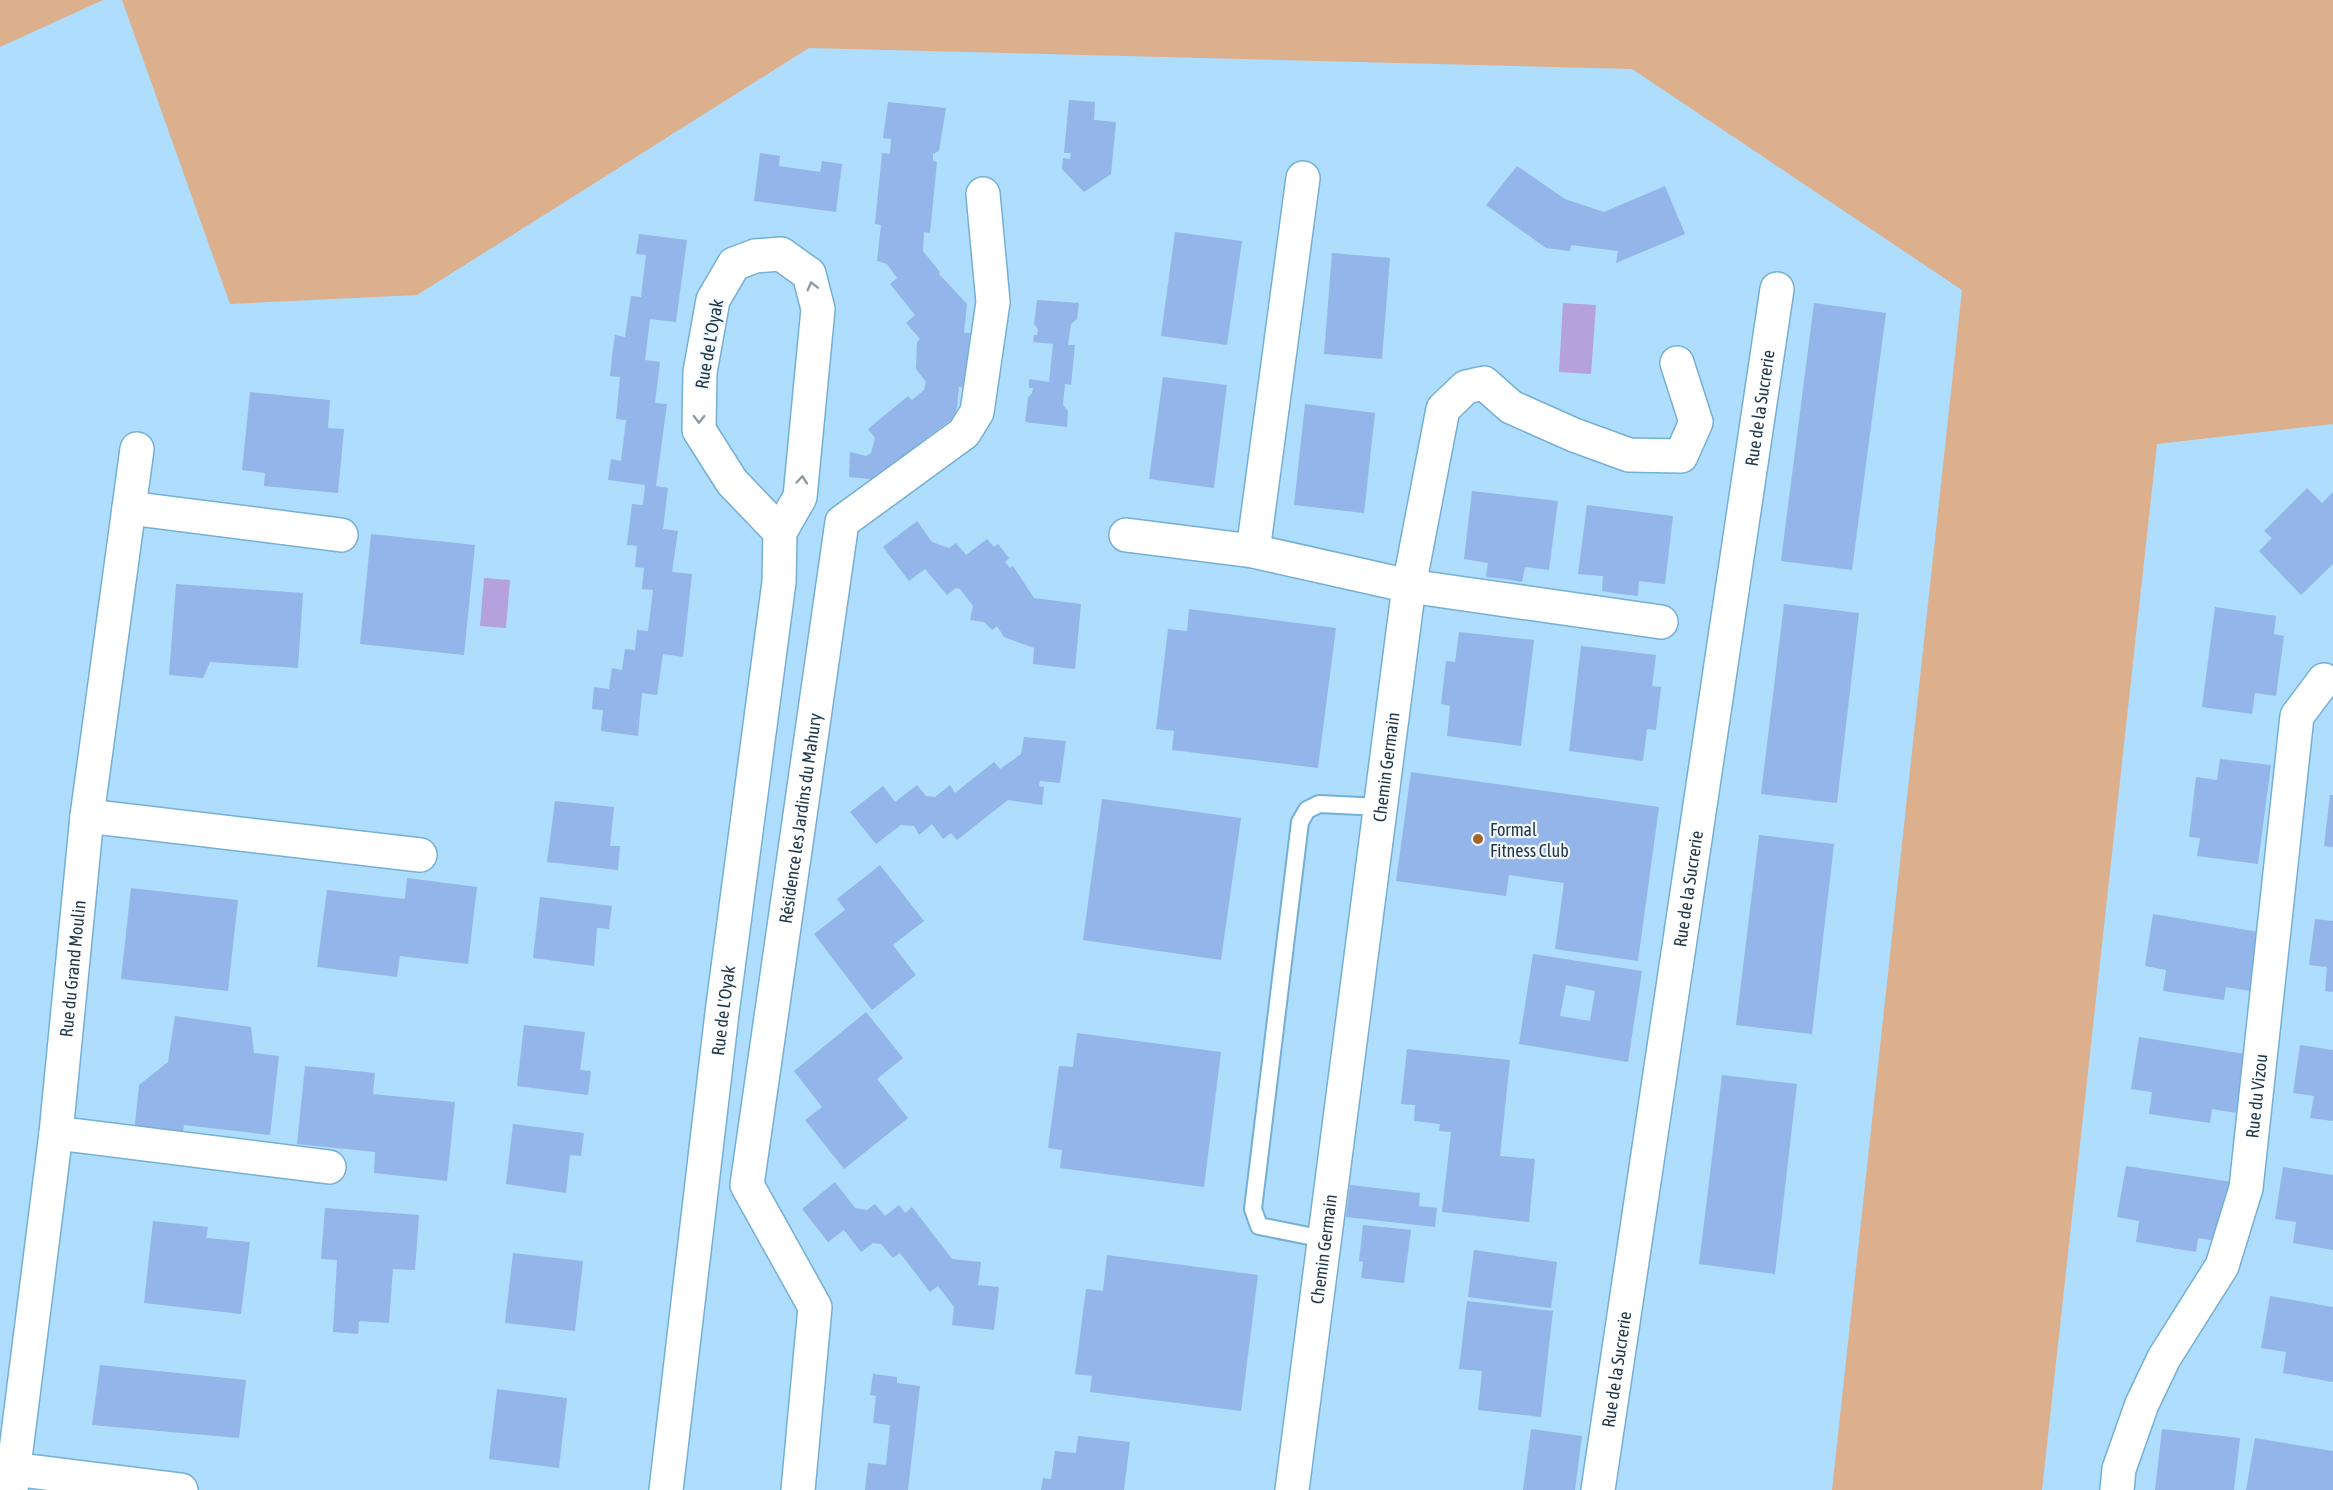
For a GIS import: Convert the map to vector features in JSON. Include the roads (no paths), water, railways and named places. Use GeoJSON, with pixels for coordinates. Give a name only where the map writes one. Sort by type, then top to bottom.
{"type":"FeatureCollection","features":[{"type":"Feature","properties":{"kind":"street"},"geometry":{"type":"LineString","coordinates":[[1253,551],[1303,178]]}},
{"type":"Feature","properties":{"kind":"street","name":"Résidence les Jardins du Mahury"},"geometry":{"type":"LineString","coordinates":[[798,1490],[815,1307],[747,1185],[842,522],[964,433],[977,412],[993,302],[983,194]]}},
{"type":"Feature","properties":{"kind":"street","name":"Rue de L'Oyak"},"geometry":{"type":"LineString","coordinates":[[666,1490],[722,1013],[779,582],[780,532],[800,497],[818,309],[809,274],[781,254],[755,256],[734,264],[713,300],[700,372],[699,430],[732,482],[780,532]]}},
{"type":"Feature","properties":{"kind":"street","name":"Rue de la Sucrerie"},"geometry":{"type":"LineString","coordinates":[[1598,1490],[1777,289]]}},
{"type":"Feature","properties":{"kind":"street","name":"Chemin Germain"},"geometry":{"type":"LineString","coordinates":[[1292,1490],[1409,586],[1443,409],[1466,387],[1484,383],[1511,407],[1574,435],[1629,455],[1681,456],[1695,422],[1677,363]]}},
{"type":"Feature","properties":{"kind":"street","name":"Rue du Grand Moulin"},"geometry":{"type":"LineString","coordinates":[[12,1480],[56,1133],[87,816],[137,449]]}},
{"type":"Feature","properties":{"kind":"street"},"geometry":{"type":"LineString","coordinates":[[129,508],[341,535]]}},
{"type":"Feature","properties":{"kind":"street"},"geometry":{"type":"LineString","coordinates":[[1126,535],[1253,551],[1409,586],[1661,622]]}},
{"type":"Feature","properties":{"kind":"street","name":"Rue du Vizou"},"geometry":{"type":"LineString","coordinates":[[2117,1490],[2119,1469],[2142,1404],[2164,1358],[2222,1266],[2246,1188],[2297,716],[2324,680]]}},
{"type":"Feature","properties":{"kind":"street"},"geometry":{"type":"LineString","coordinates":[[87,816],[420,855]]}},
{"type":"Feature","properties":{"kind":"street"},"geometry":{"type":"LineString","coordinates":[[56,1133],[329,1167]]}},
{"type":"Feature","properties":{"kind":"street"},"geometry":{"type":"LineString","coordinates":[[12,1480],[181,1490]]}},
{"type":"Feature","properties":{"kind":"lane"},"geometry":{"type":"LineString","coordinates":[[1324,1239],[1259,1226],[1253,1209],[1300,822],[1307,810],[1319,804],[1381,807]]}},
{"type":"Feature","properties":{"kind":"place","name":"Formal Fitness Club"},"geometry":{"type":"Point","coordinates":[1478,839]}}]}
